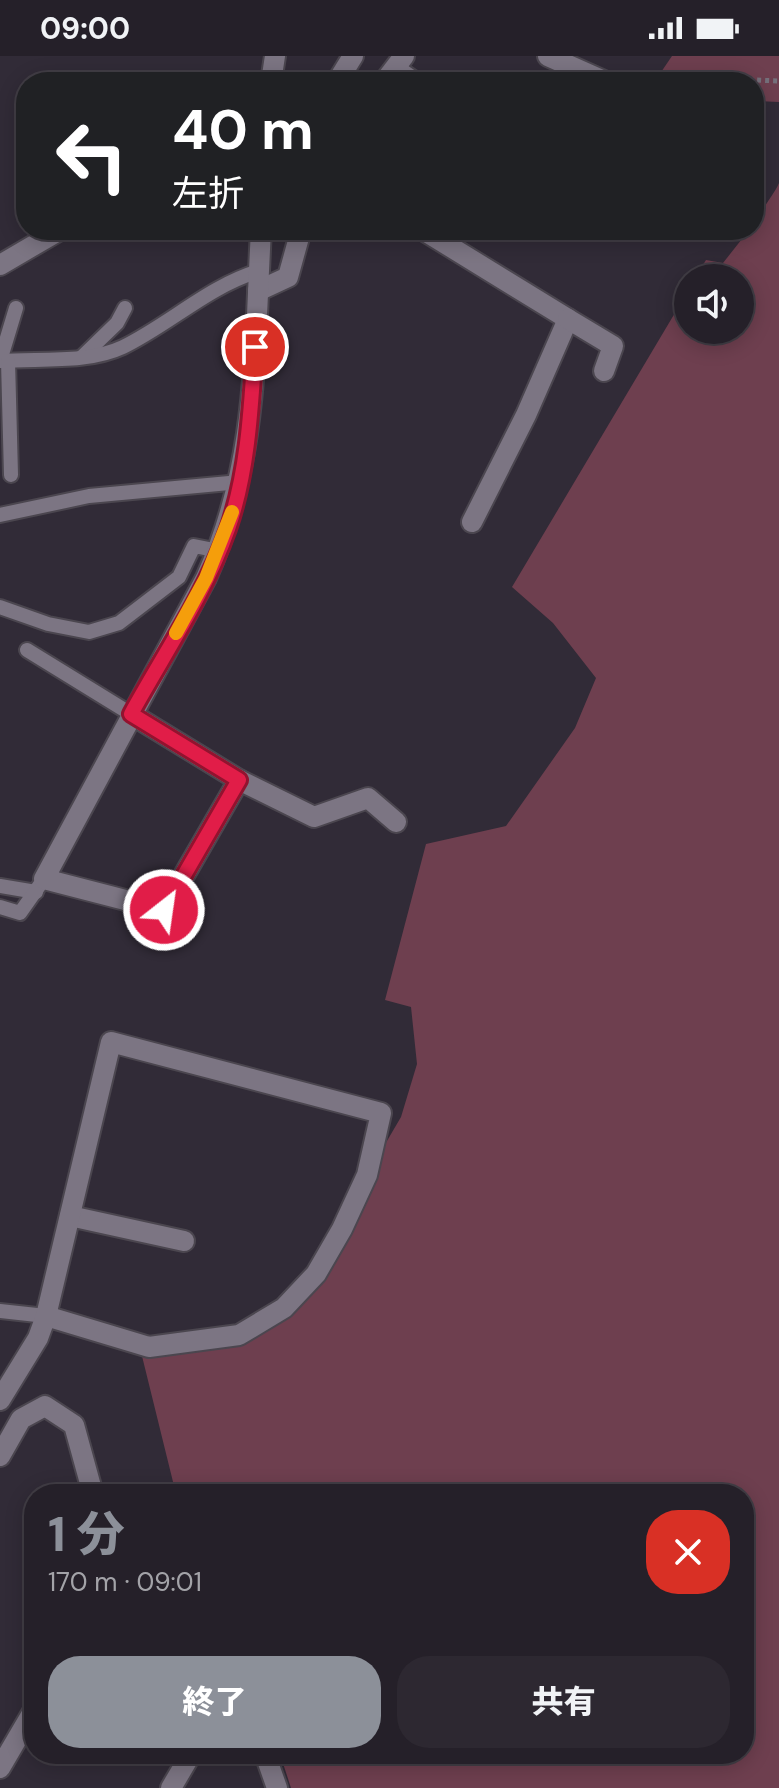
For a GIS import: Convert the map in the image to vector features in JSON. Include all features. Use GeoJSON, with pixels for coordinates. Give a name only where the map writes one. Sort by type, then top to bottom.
{"type":"FeatureCollection","features":[{"type":"Feature","properties":{"kind":"street"},"geometry":{"type":"LineString","coordinates":[[548,56],[584,72]]}},
{"type":"Feature","properties":{"kind":"street"},"geometry":{"type":"LineString","coordinates":[[0,265],[45,240]]}},
{"type":"Feature","properties":{"kind":"street"},"geometry":{"type":"LineString","coordinates":[[239,780],[164,910],[40,885],[219,551],[240,482],[252,403],[260,240]]}},
{"type":"Feature","properties":{"kind":"street"},"geometry":{"type":"LineString","coordinates":[[258,281],[288,277],[298,240]]}},
{"type":"Feature","properties":{"kind":"street"},"geometry":{"type":"LineString","coordinates":[[439,240],[613,346],[604,371]]}},
{"type":"Feature","properties":{"kind":"street"},"geometry":{"type":"LineString","coordinates":[[472,522],[526,415],[568,319]]}},
{"type":"Feature","properties":{"kind":"street"},"geometry":{"type":"LineString","coordinates":[[131,714],[239,780],[314,817],[368,798],[396,822]]}},
{"type":"Feature","properties":{"kind":"street"},"geometry":{"type":"LineString","coordinates":[[0,1400],[38,1338],[46,1316],[111,1042],[381,1113],[367,1175],[342,1229],[316,1274],[273,1315],[239,1335],[149,1347],[46,1316]]}},
{"type":"Feature","properties":{"kind":"street"},"geometry":{"type":"LineString","coordinates":[[70,1216],[184,1241]]}},
{"type":"Feature","properties":{"kind":"street"},"geometry":{"type":"LineString","coordinates":[[0,1456],[21,1419],[45,1406],[74,1425],[90,1484]]}},
{"type":"Feature","properties":{"kind":"street"},"geometry":{"type":"LineString","coordinates":[[0,1768],[24,1727]]}},
{"type":"Feature","properties":{"kind":"street"},"geometry":{"type":"LineString","coordinates":[[171,1788],[185,1764]]}},
{"type":"Feature","properties":{"kind":"street"},"geometry":{"type":"LineString","coordinates":[[269,1764],[277,1788]]}},
{"type":"Feature","properties":{"kind":"lane"},"geometry":{"type":"LineString","coordinates":[[3,361],[82,357],[122,348],[233,279],[258,281]]}},
{"type":"Feature","properties":{"kind":"lane"},"geometry":{"type":"LineString","coordinates":[[11,475],[3,361],[16,308]]}},
{"type":"Feature","properties":{"kind":"lane"},"geometry":{"type":"LineString","coordinates":[[82,357],[117,323],[125,308]]}},
{"type":"Feature","properties":{"kind":"lane"},"geometry":{"type":"LineString","coordinates":[[0,515],[89,496],[240,482]]}},
{"type":"Feature","properties":{"kind":"lane"},"geometry":{"type":"LineString","coordinates":[[0,607],[48,624],[89,632],[119,623],[179,577],[194,546],[219,551]]}},
{"type":"Feature","properties":{"kind":"lane"},"geometry":{"type":"LineString","coordinates":[[27,650],[131,714]]}},
{"type":"Feature","properties":{"kind":"lane"},"geometry":{"type":"LineString","coordinates":[[0,886],[40,885]]}},
{"type":"Feature","properties":{"kind":"lane"},"geometry":{"type":"LineString","coordinates":[[0,907],[20,913],[40,885]]}},
{"type":"Feature","properties":{"kind":"lane"},"geometry":{"type":"LineString","coordinates":[[0,1311],[46,1316]]}},
{"type":"Feature","properties":{"kind":"shaded area"},"geometry":{"type":"Polygon","coordinates":[[[672,56],[779,56],[779,102],[764,101],[764,72],[661,72],[672,56]]]}},
{"type":"Feature","properties":{"kind":"shaded area"},"geometry":{"type":"Polygon","coordinates":[[[779,183],[779,1788],[291,1788],[283,1764],[754,1764],[754,1484],[174,1484],[141,1352],[168,1353],[288,1310],[401,1117],[417,1064],[411,1007],[385,1000],[426,844],[506,826],[575,728],[596,678],[553,623],[512,587],[674,315],[674,344],[754,344],[754,264],[704,264],[706,260],[723,263],[741,240],[764,240],[764,208],[779,183]]]}},
{"type":"Feature","properties":{"kind":"slow traffic"},"geometry":{"type":"LineString","coordinates":[[176,633],[206,578],[232,512]]}},
{"type":"Feature","properties":{"kind":"route"},"geometry":{"type":"LineString","coordinates":[[164,910],[239,780],[131,714],[206,578],[228,528],[245,464],[255,347]]}}]}
